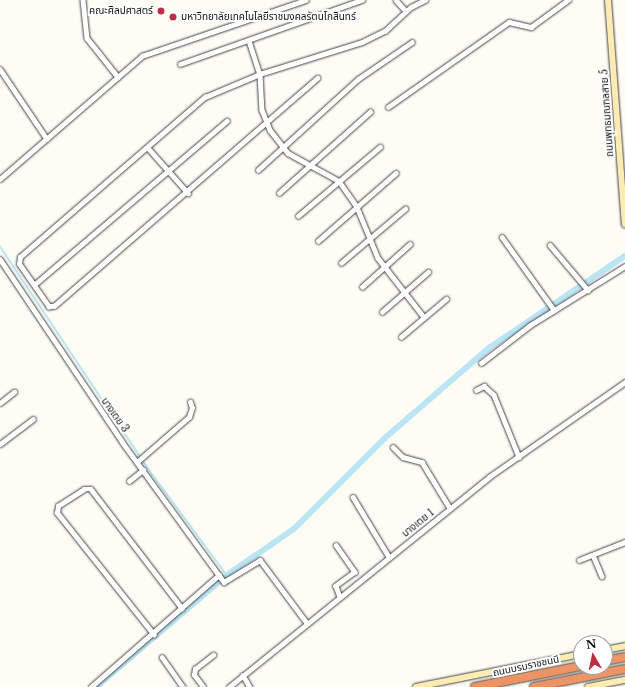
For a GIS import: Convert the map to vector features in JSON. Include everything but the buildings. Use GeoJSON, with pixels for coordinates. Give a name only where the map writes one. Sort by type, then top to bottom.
{"type":"FeatureCollection","features":[{"type":"Feature","properties":{"kind":"highway"},"geometry":{"type":"LineString","coordinates":[[613,659],[625,657]]}},
{"type":"Feature","properties":{"kind":"highway","name":"ถนนบรมราชชนนี"},"geometry":{"type":"LineString","coordinates":[[475,687],[573,668]]}},
{"type":"Feature","properties":{"kind":"highway"},"geometry":{"type":"LineString","coordinates":[[534,687],[625,669]]}},
{"type":"Feature","properties":{"kind":"main road","name":"ถนนพุทธมณฑลสาย 5"},"geometry":{"type":"LineString","coordinates":[[608,0],[625,224]]}},
{"type":"Feature","properties":{"kind":"main road"},"geometry":{"type":"LineString","coordinates":[[613,648],[625,646]]}},
{"type":"Feature","properties":{"kind":"main road"},"geometry":{"type":"LineString","coordinates":[[416,687],[573,656]]}},
{"type":"Feature","properties":{"kind":"main road"},"geometry":{"type":"LineString","coordinates":[[588,687],[624,680]]}},
{"type":"Feature","properties":{"kind":"street"},"geometry":{"type":"LineString","coordinates":[[83,0],[87,38],[118,77]]}},
{"type":"Feature","properties":{"kind":"street"},"geometry":{"type":"LineString","coordinates":[[0,179],[118,77],[149,53],[306,0]]}},
{"type":"Feature","properties":{"kind":"street"},"geometry":{"type":"LineString","coordinates":[[180,64],[362,0]]}},
{"type":"Feature","properties":{"kind":"street"},"geometry":{"type":"LineString","coordinates":[[396,0],[406,11]]}},
{"type":"Feature","properties":{"kind":"street"},"geometry":{"type":"LineString","coordinates":[[318,78],[266,120],[242,146],[52,309],[19,264],[20,258],[149,149],[205,97],[260,74],[362,42],[390,27],[406,11],[425,0]]}},
{"type":"Feature","properties":{"kind":"street"},"geometry":{"type":"LineString","coordinates":[[388,107],[509,22],[531,27],[568,0]]}},
{"type":"Feature","properties":{"kind":"street"},"geometry":{"type":"LineString","coordinates":[[249,41],[260,74],[260,100],[266,120],[282,148],[339,181],[357,207],[370,239],[385,267],[424,317]]}},
{"type":"Feature","properties":{"kind":"street"},"geometry":{"type":"LineString","coordinates":[[258,170],[358,79],[412,42]]}},
{"type":"Feature","properties":{"kind":"street"},"geometry":{"type":"LineString","coordinates":[[0,69],[47,139]]}},
{"type":"Feature","properties":{"kind":"street"},"geometry":{"type":"LineString","coordinates":[[279,193],[370,112]]}},
{"type":"Feature","properties":{"kind":"street"},"geometry":{"type":"LineString","coordinates":[[34,285],[227,120]]}},
{"type":"Feature","properties":{"kind":"street"},"geometry":{"type":"LineString","coordinates":[[298,216],[380,147]]}},
{"type":"Feature","properties":{"kind":"street"},"geometry":{"type":"LineString","coordinates":[[149,149],[188,193]]}},
{"type":"Feature","properties":{"kind":"street"},"geometry":{"type":"LineString","coordinates":[[318,241],[396,173]]}},
{"type":"Feature","properties":{"kind":"street"},"geometry":{"type":"LineString","coordinates":[[341,263],[405,209]]}},
{"type":"Feature","properties":{"kind":"street"},"geometry":{"type":"LineString","coordinates":[[502,237],[552,309]]}},
{"type":"Feature","properties":{"kind":"street"},"geometry":{"type":"LineString","coordinates":[[362,287],[410,244]]}},
{"type":"Feature","properties":{"kind":"street"},"geometry":{"type":"LineString","coordinates":[[550,245],[587,288]]}},
{"type":"Feature","properties":{"kind":"street","name":"บางเตย 3"},"geometry":{"type":"LineString","coordinates":[[0,259],[143,470],[224,582],[260,560],[307,623]]}},
{"type":"Feature","properties":{"kind":"street"},"geometry":{"type":"LineString","coordinates":[[481,363],[552,309],[625,266]]}},
{"type":"Feature","properties":{"kind":"street"},"geometry":{"type":"LineString","coordinates":[[382,312],[428,272]]}},
{"type":"Feature","properties":{"kind":"street"},"geometry":{"type":"LineString","coordinates":[[401,337],[446,299]]}},
{"type":"Feature","properties":{"kind":"street","name":"บางเตย 1"},"geometry":{"type":"LineString","coordinates":[[229,687],[450,508],[519,456],[625,382]]}},
{"type":"Feature","properties":{"kind":"street"},"geometry":{"type":"LineString","coordinates":[[476,390],[484,386],[494,395],[519,456]]}},
{"type":"Feature","properties":{"kind":"street"},"geometry":{"type":"LineString","coordinates":[[0,403],[14,392]]}},
{"type":"Feature","properties":{"kind":"street"},"geometry":{"type":"LineString","coordinates":[[138,461],[189,417],[192,408],[190,402]]}},
{"type":"Feature","properties":{"kind":"street"},"geometry":{"type":"LineString","coordinates":[[0,444],[33,419]]}},
{"type":"Feature","properties":{"kind":"street"},"geometry":{"type":"LineString","coordinates":[[393,447],[403,458],[422,462],[450,508]]}},
{"type":"Feature","properties":{"kind":"street"},"geometry":{"type":"LineString","coordinates":[[129,480],[143,470]]}},
{"type":"Feature","properties":{"kind":"street"},"geometry":{"type":"LineString","coordinates":[[154,635],[57,513],[58,506],[84,489],[91,489],[182,608]]}},
{"type":"Feature","properties":{"kind":"street"},"geometry":{"type":"LineString","coordinates":[[353,497],[389,557]]}},
{"type":"Feature","properties":{"kind":"street"},"geometry":{"type":"LineString","coordinates":[[579,560],[625,542]]}},
{"type":"Feature","properties":{"kind":"street"},"geometry":{"type":"LineString","coordinates":[[336,545],[355,572],[336,586],[340,597]]}},
{"type":"Feature","properties":{"kind":"street"},"geometry":{"type":"LineString","coordinates":[[593,555],[602,576]]}},
{"type":"Feature","properties":{"kind":"street"},"geometry":{"type":"LineString","coordinates":[[91,687],[154,635],[219,576]]}},
{"type":"Feature","properties":{"kind":"street"},"geometry":{"type":"LineString","coordinates":[[203,687],[194,675],[194,669],[213,656]]}},
{"type":"Feature","properties":{"kind":"street"},"geometry":{"type":"LineString","coordinates":[[162,657],[184,687]]}},
{"type":"Feature","properties":{"kind":"street"},"geometry":{"type":"LineString","coordinates":[[243,675],[250,687]]}},
{"type":"Feature","properties":{"kind":"waterway"},"geometry":{"type":"LineString","coordinates":[[0,246],[153,475],[227,575]]}},
{"type":"Feature","properties":{"kind":"waterway"},"geometry":{"type":"LineString","coordinates":[[96,687],[227,575],[294,529],[385,438],[489,348],[625,256]]}},
{"type":"Feature","properties":{"kind":"place","name":"คณะศิลปศาสตร์"},"geometry":{"type":"Point","coordinates":[161,11]}},
{"type":"Feature","properties":{"kind":"place","name":"มหาวิทยาลัยเทคโนโลยีราชมงคลรัตนโกสินทร์"},"geometry":{"type":"Point","coordinates":[173,17]}}]}
